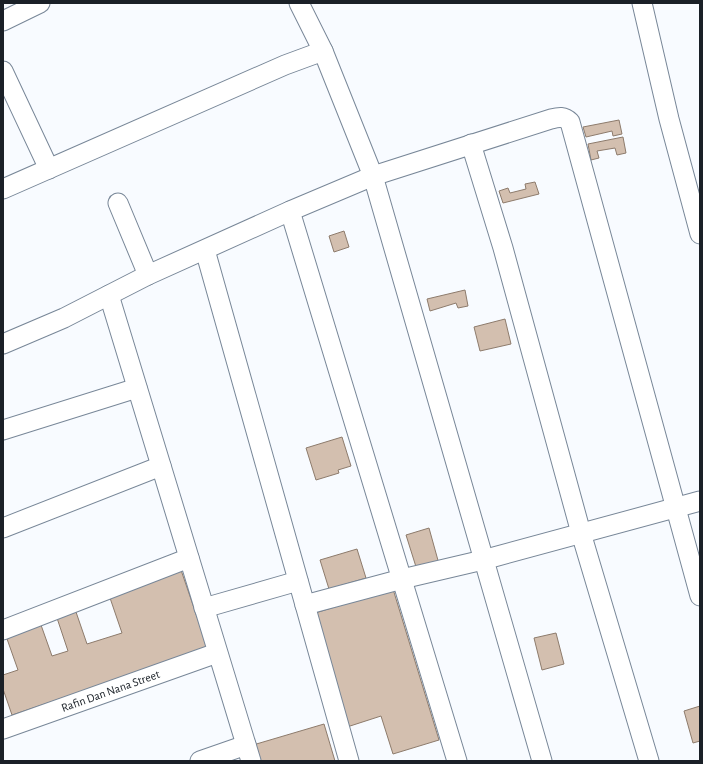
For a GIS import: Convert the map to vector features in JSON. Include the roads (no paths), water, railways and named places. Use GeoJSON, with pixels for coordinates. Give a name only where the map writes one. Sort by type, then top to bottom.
{"type":"FeatureCollection","features":[{"type":"Feature","properties":{"kind":"street"},"geometry":{"type":"LineString","coordinates":[[3,21],[40,3]]}},
{"type":"Feature","properties":{"kind":"street"},"geometry":{"type":"LineString","coordinates":[[299,3],[323,51],[373,176],[542,761]]}},
{"type":"Feature","properties":{"kind":"street"},"geometry":{"type":"LineString","coordinates":[[642,3],[669,119],[700,234]]}},
{"type":"Feature","properties":{"kind":"street"},"geometry":{"type":"LineString","coordinates":[[3,189],[285,65],[323,51]]}},
{"type":"Feature","properties":{"kind":"street"},"geometry":{"type":"LineString","coordinates":[[3,71],[49,169]]}},
{"type":"Feature","properties":{"kind":"street"},"geometry":{"type":"LineString","coordinates":[[3,344],[64,318],[148,275],[290,211],[373,176],[551,119],[560,117],[566,118],[570,122],[700,596]]}},
{"type":"Feature","properties":{"kind":"street"},"geometry":{"type":"LineString","coordinates":[[471,144],[503,248],[582,533],[649,761]]}},
{"type":"Feature","properties":{"kind":"street"},"geometry":{"type":"LineString","coordinates":[[118,203],[148,275]]}},
{"type":"Feature","properties":{"kind":"street"},"geometry":{"type":"LineString","coordinates":[[290,211],[457,761]]}},
{"type":"Feature","properties":{"kind":"street"},"geometry":{"type":"LineString","coordinates":[[205,250],[349,761]]}},
{"type":"Feature","properties":{"kind":"street"},"geometry":{"type":"LineString","coordinates":[[109,295],[248,753],[200,761]]}},
{"type":"Feature","properties":{"kind":"street"},"geometry":{"type":"LineString","coordinates":[[3,430],[138,388]]}},
{"type":"Feature","properties":{"kind":"street"},"geometry":{"type":"LineString","coordinates":[[3,528],[161,466]]}},
{"type":"Feature","properties":{"kind":"street"},"geometry":{"type":"LineString","coordinates":[[305,606],[402,579],[483,560],[675,506],[700,501]]}},
{"type":"Feature","properties":{"kind":"street"},"geometry":{"type":"LineString","coordinates":[[3,630],[189,558]]}},
{"type":"Feature","properties":{"kind":"street"},"geometry":{"type":"LineString","coordinates":[[204,608],[298,581]]}},
{"type":"Feature","properties":{"kind":"street","name":"Rafin Dan Nana Street"},"geometry":{"type":"LineString","coordinates":[[3,729],[217,653]]}}]}
